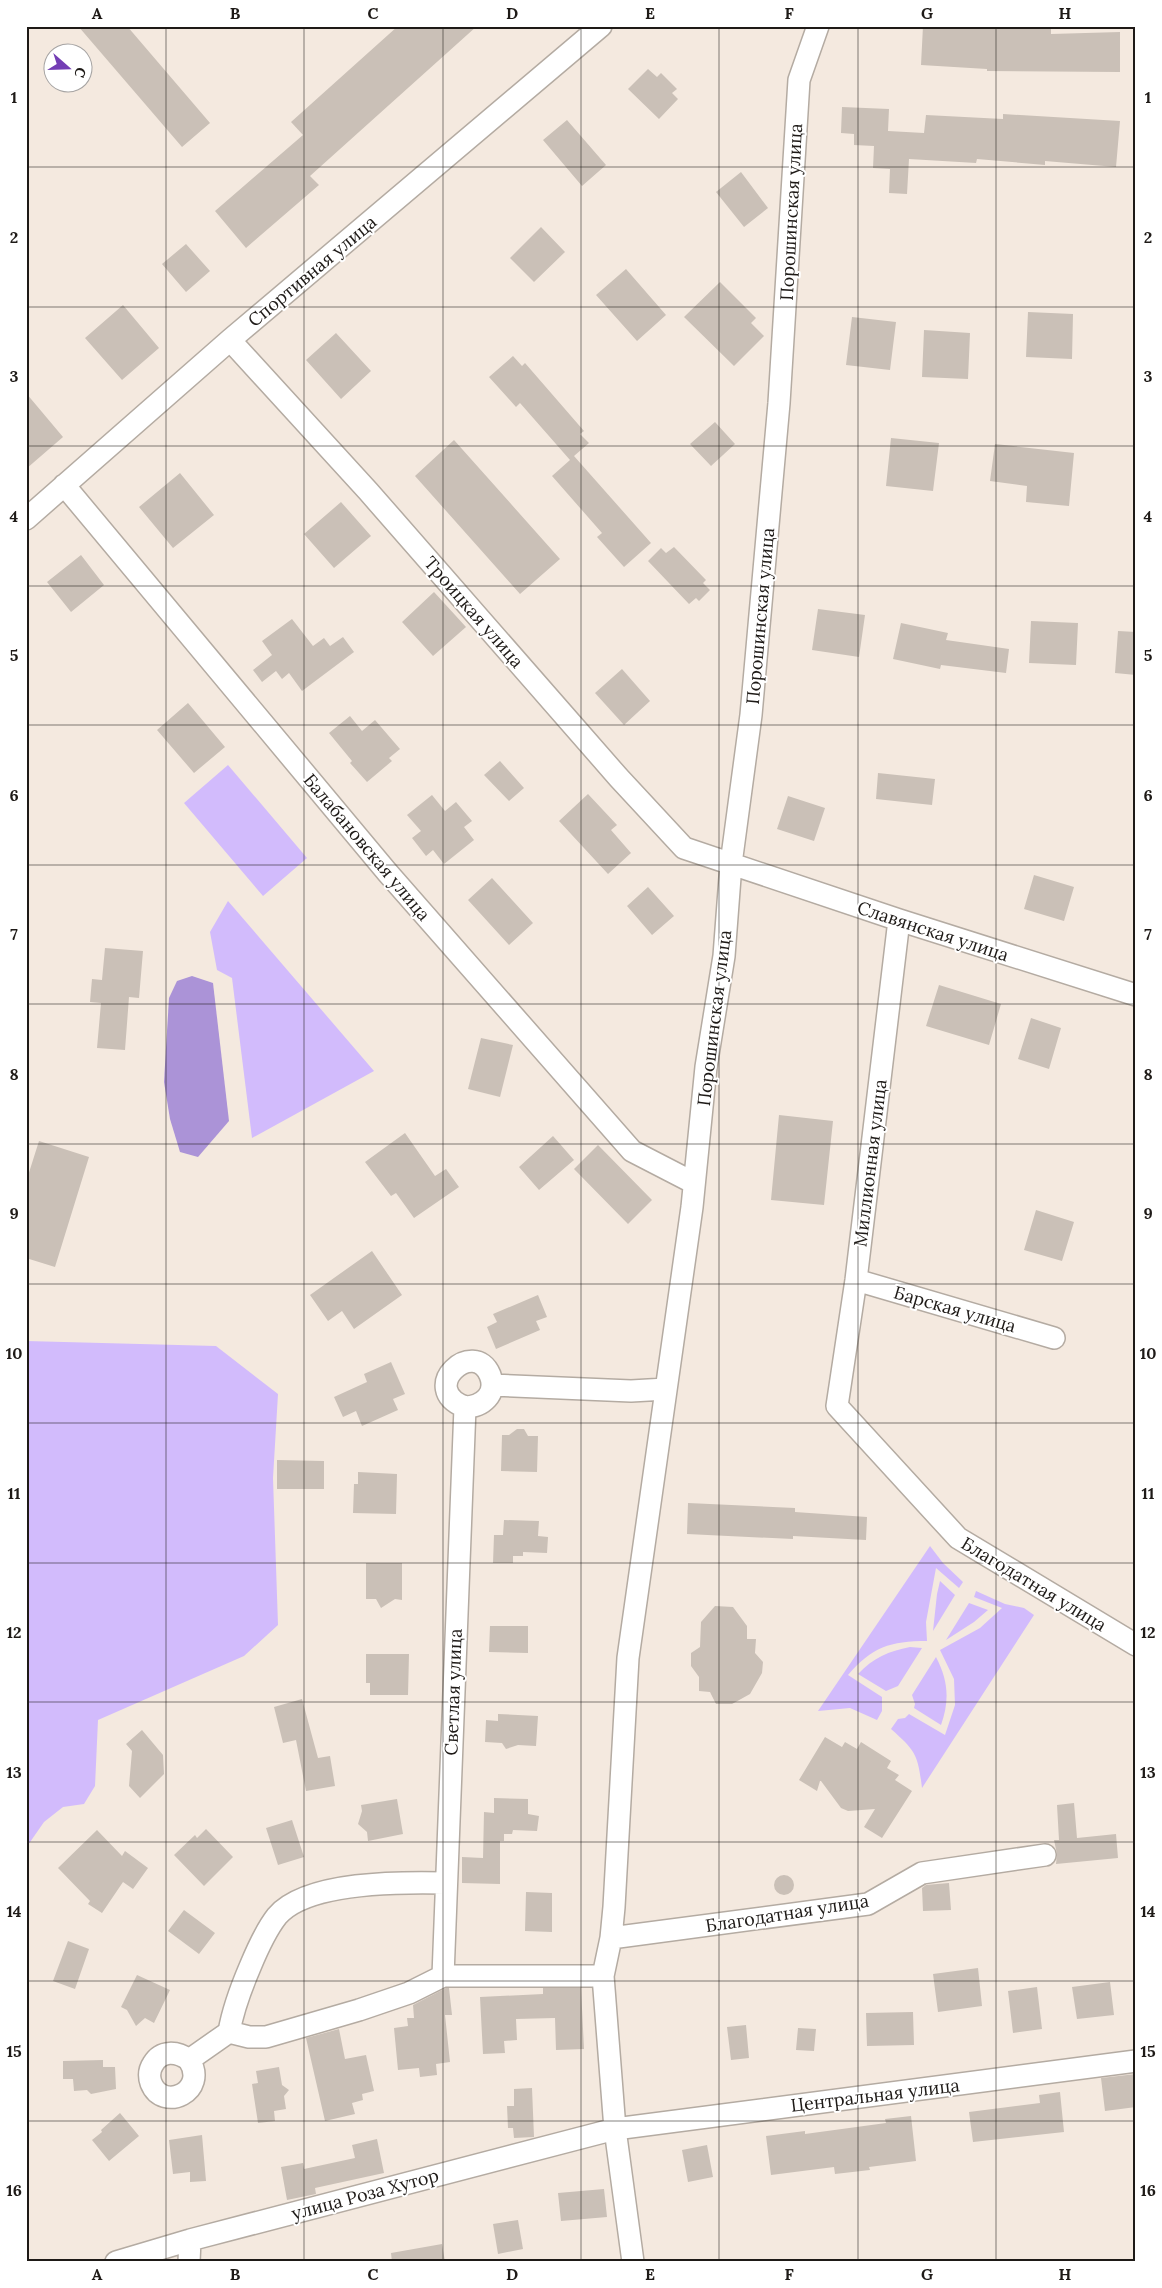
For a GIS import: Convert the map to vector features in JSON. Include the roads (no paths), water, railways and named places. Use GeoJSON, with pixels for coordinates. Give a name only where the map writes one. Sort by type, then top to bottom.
{"type":"FeatureCollection","features":[{"type":"Feature","properties":{"kind":"street","name":"Спортивная улица"},"geometry":{"type":"LineString","coordinates":[[26,519],[230,340],[601,26]]}},
{"type":"Feature","properties":{"kind":"street","name":"Порошинская улица"},"geometry":{"type":"LineString","coordinates":[[633,2262],[615,2129],[603,1976],[611,1938],[628,1658],[692,1207],[706,1067],[724,956],[731,864],[751,715],[779,402],[799,80],[818,26]]}},
{"type":"Feature","properties":{"kind":"street","name":"Троицкая улица"},"geometry":{"type":"LineString","coordinates":[[230,340],[368,491],[612,770],[684,848],[731,864]]}},
{"type":"Feature","properties":{"kind":"street","name":"Балабановская улица"},"geometry":{"type":"LineString","coordinates":[[64,486],[387,872],[632,1151],[694,1183]]}},
{"type":"Feature","properties":{"kind":"street","name":"Славянская улица"},"geometry":{"type":"LineString","coordinates":[[731,864],[899,920],[1136,995]]}},
{"type":"Feature","properties":{"kind":"street","name":"Миллионная улица"},"geometry":{"type":"LineString","coordinates":[[837,1406],[856,1280],[899,920]]}},
{"type":"Feature","properties":{"kind":"street","name":"Барская улица"},"geometry":{"type":"LineString","coordinates":[[856,1280],[1054,1338]]}},
{"type":"Feature","properties":{"kind":"street"},"geometry":{"type":"LineString","coordinates":[[463,1363],[477,1363],[488,1370],[492,1385],[490,1395],[485,1401],[473,1407],[465,1407],[457,1404],[448,1393],[448,1378],[456,1366],[463,1363]]}},
{"type":"Feature","properties":{"kind":"street"},"geometry":{"type":"LineString","coordinates":[[492,1385],[630,1391],[666,1389]]}},
{"type":"Feature","properties":{"kind":"street","name":"Благодатная улица"},"geometry":{"type":"LineString","coordinates":[[837,1406],[958,1538],[1136,1645]]}},
{"type":"Feature","properties":{"kind":"street","name":"Светлая улица"},"geometry":{"type":"LineString","coordinates":[[443,1976],[445,1883],[465,1407]]}},
{"type":"Feature","properties":{"kind":"street","name":"Благодатная улица"},"geometry":{"type":"LineString","coordinates":[[611,1938],[868,1904],[922,1872],[1045,1855]]}},
{"type":"Feature","properties":{"kind":"street"},"geometry":{"type":"LineString","coordinates":[[189,2060],[229,2032],[233,2010],[254,1957],[278,1916],[292,1905],[309,1896],[384,1883],[445,1883]]}},
{"type":"Feature","properties":{"kind":"street"},"geometry":{"type":"LineString","coordinates":[[229,2032],[249,2038],[266,2037],[359,2010],[409,1993],[443,1976],[603,1976]]}},
{"type":"Feature","properties":{"kind":"street","name":"Центральная улица"},"geometry":{"type":"LineString","coordinates":[[615,2129],[1136,2061]]}},
{"type":"Feature","properties":{"kind":"street","name":"улица Роза Хутор"},"geometry":{"type":"LineString","coordinates":[[116,2262],[190,2240],[615,2129]]}},
{"type":"Feature","properties":{"kind":"street"},"geometry":{"type":"LineString","coordinates":[[189,2262],[190,2240]]}}]}
